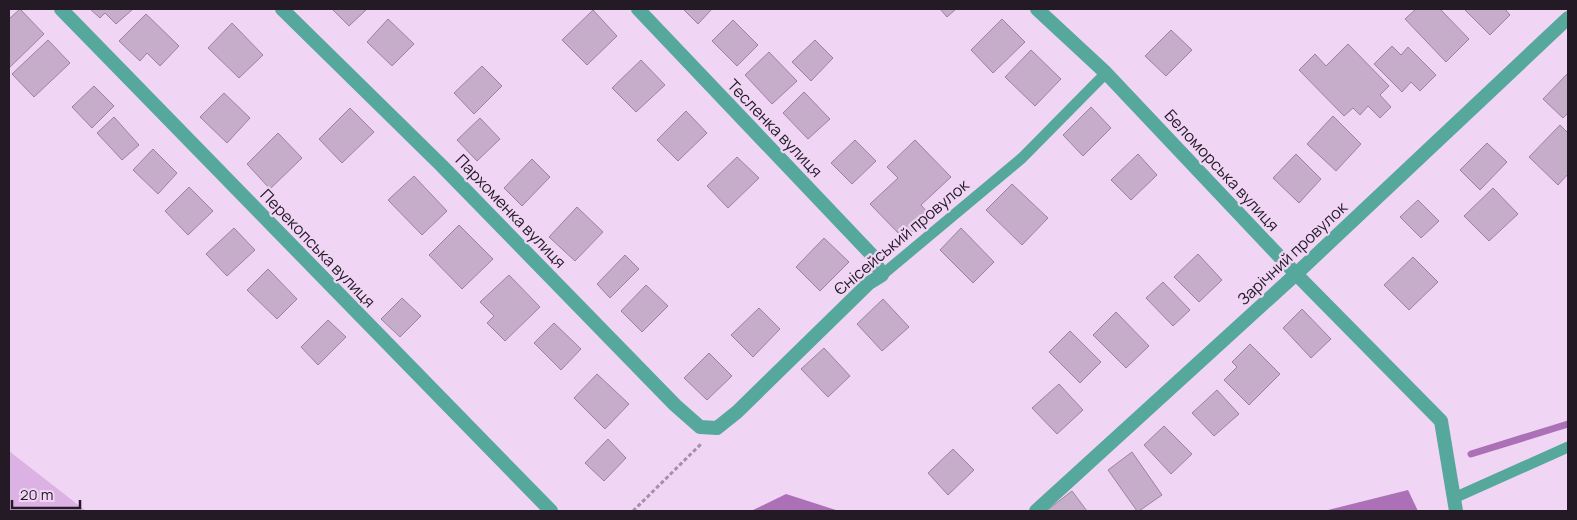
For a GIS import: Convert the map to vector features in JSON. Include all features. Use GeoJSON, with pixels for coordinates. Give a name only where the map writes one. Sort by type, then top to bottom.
{"type":"FeatureCollection","features":[{"type":"Feature","properties":{"kind":"street","name":"Перекопська вулиця"},"geometry":{"type":"LineString","coordinates":[[60,9],[550,511]]}},
{"type":"Feature","properties":{"kind":"street","name":"Пархоменка вулиця"},"geometry":{"type":"LineString","coordinates":[[282,9],[442,166],[675,404],[700,427],[717,428]]}},
{"type":"Feature","properties":{"kind":"street","name":"Тесленка вулиця"},"geometry":{"type":"LineString","coordinates":[[638,9],[872,254],[882,275]]}},
{"type":"Feature","properties":{"kind":"street","name":"Беломорська вулиця"},"geometry":{"type":"LineString","coordinates":[[1037,9],[1106,73],[1296,274],[1441,421],[1455,505]]}},
{"type":"Feature","properties":{"kind":"street","name":"Зарічний провулок"},"geometry":{"type":"LineString","coordinates":[[1036,511],[1296,274],[1568,18]]}},
{"type":"Feature","properties":{"kind":"street","name":"Єнісейський провулок"},"geometry":{"type":"LineString","coordinates":[[717,428],[737,412],[869,283],[882,275]]}},
{"type":"Feature","properties":{"kind":"lane","name":"Єнісейський провулок"},"geometry":{"type":"LineString","coordinates":[[882,275],[1022,158],[1106,73]]}},
{"type":"Feature","properties":{"kind":"lane"},"geometry":{"type":"LineString","coordinates":[[1455,505],[1568,447]]}},
{"type":"Feature","properties":{"kind":"path"},"geometry":{"type":"LineString","coordinates":[[633,511],[717,428]]}},
{"type":"Feature","properties":{"kind":"shaded area"},"geometry":{"type":"Polygon","coordinates":[[[9,451],[86,511],[9,511],[9,451]]]}},
{"type":"Feature","properties":{"kind":"shaded area"},"geometry":{"type":"Polygon","coordinates":[[[1408,490],[1418,511],[1324,511],[1408,490]]]}},
{"type":"Feature","properties":{"kind":"shaded area"},"geometry":{"type":"Polygon","coordinates":[[[786,494],[839,511],[751,511],[786,494]]]}},
{"type":"Feature","properties":{"kind":"building"},"geometry":{"type":"Polygon","coordinates":[[[20,9],[44,34],[9,68],[9,19],[20,9]]]}},
{"type":"Feature","properties":{"kind":"building"},"geometry":{"type":"Polygon","coordinates":[[[90,9],[133,9],[116,24],[105,13],[100,18],[90,9]]]}},
{"type":"Feature","properties":{"kind":"building"},"geometry":{"type":"Polygon","coordinates":[[[332,9],[367,9],[349,26],[332,9]]]}},
{"type":"Feature","properties":{"kind":"building"},"geometry":{"type":"Polygon","coordinates":[[[683,9],[712,9],[698,24],[683,9]]]}},
{"type":"Feature","properties":{"kind":"building"},"geometry":{"type":"Polygon","coordinates":[[[940,9],[956,9],[947,17],[940,9]]]}},
{"type":"Feature","properties":{"kind":"building"},"geometry":{"type":"Polygon","coordinates":[[[1416,9],[1440,9],[1469,39],[1446,62],[1405,19],[1416,9]]]}},
{"type":"Feature","properties":{"kind":"building"},"geometry":{"type":"Polygon","coordinates":[[[1464,9],[1505,9],[1510,15],[1490,35],[1464,9]]]}},
{"type":"Feature","properties":{"kind":"building"},"geometry":{"type":"Polygon","coordinates":[[[593,10],[617,36],[587,65],[562,40],[593,10]]]}},
{"type":"Feature","properties":{"kind":"building"},"geometry":{"type":"Polygon","coordinates":[[[146,14],[179,46],[160,66],[147,53],[140,61],[119,41],[146,14]]]}},
{"type":"Feature","properties":{"kind":"building"},"geometry":{"type":"Polygon","coordinates":[[[388,19],[414,44],[392,66],[367,42],[388,19]]]}},
{"type":"Feature","properties":{"kind":"building"},"geometry":{"type":"Polygon","coordinates":[[[1002,19],[1025,42],[993,73],[971,50],[1002,19]]]}},
{"type":"Feature","properties":{"kind":"building"},"geometry":{"type":"Polygon","coordinates":[[[733,20],[758,45],[737,66],[712,41],[733,20]]]}},
{"type":"Feature","properties":{"kind":"building"},"geometry":{"type":"Polygon","coordinates":[[[232,23],[263,55],[239,78],[208,48],[232,23]]]}},
{"type":"Feature","properties":{"kind":"building"},"geometry":{"type":"Polygon","coordinates":[[[1171,30],[1192,50],[1166,76],[1145,56],[1171,30]]]}},
{"type":"Feature","properties":{"kind":"building"},"geometry":{"type":"Polygon","coordinates":[[[48,40],[70,63],[34,97],[12,74],[48,40]]]}},
{"type":"Feature","properties":{"kind":"building"},"geometry":{"type":"Polygon","coordinates":[[[815,40],[833,58],[811,81],[792,62],[815,40]]]}},
{"type":"Feature","properties":{"kind":"building"},"geometry":{"type":"Polygon","coordinates":[[[1348,44],[1389,86],[1380,95],[1391,107],[1380,118],[1368,106],[1360,115],[1353,108],[1344,116],[1299,70],[1315,54],[1326,66],[1348,44]]]}},
{"type":"Feature","properties":{"kind":"building"},"geometry":{"type":"Polygon","coordinates":[[[1392,46],[1401,55],[1408,47],[1436,75],[1420,91],[1411,82],[1402,92],[1374,64],[1392,46]]]}},
{"type":"Feature","properties":{"kind":"building"},"geometry":{"type":"Polygon","coordinates":[[[1031,50],[1061,79],[1035,106],[1005,77],[1031,50]]]}},
{"type":"Feature","properties":{"kind":"building"},"geometry":{"type":"Polygon","coordinates":[[[769,52],[797,81],[772,104],[745,75],[769,52]]]}},
{"type":"Feature","properties":{"kind":"building"},"geometry":{"type":"Polygon","coordinates":[[[641,60],[665,85],[636,112],[612,88],[641,60]]]}},
{"type":"Feature","properties":{"kind":"building"},"geometry":{"type":"Polygon","coordinates":[[[482,66],[502,86],[474,114],[454,93],[482,66]]]}},
{"type":"Feature","properties":{"kind":"building"},"geometry":{"type":"Polygon","coordinates":[[[1568,73],[1568,113],[1563,118],[1543,99],[1568,73]]]}},
{"type":"Feature","properties":{"kind":"building"},"geometry":{"type":"Polygon","coordinates":[[[94,86],[114,106],[92,128],[72,107],[94,86]]]}},
{"type":"Feature","properties":{"kind":"building"},"geometry":{"type":"Polygon","coordinates":[[[804,92],[830,119],[808,139],[783,113],[804,92]]]}},
{"type":"Feature","properties":{"kind":"building"},"geometry":{"type":"Polygon","coordinates":[[[224,93],[250,118],[227,143],[200,117],[224,93]]]}},
{"type":"Feature","properties":{"kind":"building"},"geometry":{"type":"Polygon","coordinates":[[[1091,107],[1111,128],[1083,156],[1063,135],[1091,107]]]}},
{"type":"Feature","properties":{"kind":"building"},"geometry":{"type":"Polygon","coordinates":[[[350,108],[374,132],[342,163],[319,139],[350,108]]]}},
{"type":"Feature","properties":{"kind":"building"},"geometry":{"type":"Polygon","coordinates":[[[686,111],[707,133],[678,161],[657,140],[686,111]]]}},
{"type":"Feature","properties":{"kind":"building"},"geometry":{"type":"Polygon","coordinates":[[[1333,116],[1361,144],[1336,171],[1307,144],[1333,116]]]}},
{"type":"Feature","properties":{"kind":"building"},"geometry":{"type":"Polygon","coordinates":[[[114,117],[139,145],[122,160],[97,133],[114,117]]]}},
{"type":"Feature","properties":{"kind":"building"},"geometry":{"type":"Polygon","coordinates":[[[480,118],[500,139],[477,161],[457,140],[480,118]]]}},
{"type":"Feature","properties":{"kind":"building"},"geometry":{"type":"Polygon","coordinates":[[[1560,125],[1568,133],[1568,174],[1558,185],[1529,157],[1560,125]]]}},
{"type":"Feature","properties":{"kind":"building"},"geometry":{"type":"Polygon","coordinates":[[[278,133],[302,158],[270,189],[247,164],[278,133]]]}},
{"type":"Feature","properties":{"kind":"building"},"geometry":{"type":"Polygon","coordinates":[[[855,140],[876,161],[852,184],[831,163],[855,140]]]}},
{"type":"Feature","properties":{"kind":"building"},"geometry":{"type":"Polygon","coordinates":[[[915,140],[951,177],[921,205],[930,215],[904,239],[870,204],[898,178],[887,167],[915,140]]]}},
{"type":"Feature","properties":{"kind":"building"},"geometry":{"type":"Polygon","coordinates":[[[1487,143],[1507,162],[1480,190],[1460,170],[1487,143]]]}},
{"type":"Feature","properties":{"kind":"building"},"geometry":{"type":"Polygon","coordinates":[[[153,149],[177,173],[158,194],[133,170],[153,149]]]}},
{"type":"Feature","properties":{"kind":"building"},"geometry":{"type":"Polygon","coordinates":[[[1138,154],[1157,175],[1131,200],[1111,180],[1138,154]]]}},
{"type":"Feature","properties":{"kind":"building"},"geometry":{"type":"Polygon","coordinates":[[[1296,154],[1321,179],[1299,203],[1273,178],[1296,154]]]}},
{"type":"Feature","properties":{"kind":"building"},"geometry":{"type":"Polygon","coordinates":[[[737,157],[759,178],[728,208],[707,186],[737,157]]]}},
{"type":"Feature","properties":{"kind":"building"},"geometry":{"type":"Polygon","coordinates":[[[532,159],[550,177],[522,206],[504,188],[532,159]]]}},
{"type":"Feature","properties":{"kind":"building"},"geometry":{"type":"Polygon","coordinates":[[[414,176],[447,211],[422,235],[388,200],[414,176]]]}},
{"type":"Feature","properties":{"kind":"building"},"geometry":{"type":"Polygon","coordinates":[[[1012,184],[1048,218],[1022,245],[986,210],[1012,184]]]}},
{"type":"Feature","properties":{"kind":"building"},"geometry":{"type":"Polygon","coordinates":[[[189,187],[213,211],[188,235],[165,211],[189,187]]]}},
{"type":"Feature","properties":{"kind":"building"},"geometry":{"type":"Polygon","coordinates":[[[1493,188],[1518,214],[1489,241],[1464,216],[1493,188]]]}},
{"type":"Feature","properties":{"kind":"building"},"geometry":{"type":"Polygon","coordinates":[[[1418,200],[1439,221],[1421,238],[1400,217],[1418,200]]]}},
{"type":"Feature","properties":{"kind":"building"},"geometry":{"type":"Polygon","coordinates":[[[577,207],[603,232],[575,261],[549,237],[577,207]]]}},
{"type":"Feature","properties":{"kind":"building"},"geometry":{"type":"Polygon","coordinates":[[[459,225],[493,259],[462,289],[429,255],[459,225]]]}},
{"type":"Feature","properties":{"kind":"building"},"geometry":{"type":"Polygon","coordinates":[[[234,228],[255,250],[227,276],[206,254],[234,228]]]}},
{"type":"Feature","properties":{"kind":"building"},"geometry":{"type":"Polygon","coordinates":[[[961,228],[994,262],[973,283],[940,250],[961,228]]]}},
{"type":"Feature","properties":{"kind":"building"},"geometry":{"type":"Polygon","coordinates":[[[824,238],[849,262],[820,291],[796,267],[824,238]]]}},
{"type":"Feature","properties":{"kind":"building"},"geometry":{"type":"Polygon","coordinates":[[[1198,254],[1222,280],[1199,302],[1174,277],[1198,254]]]}},
{"type":"Feature","properties":{"kind":"building"},"geometry":{"type":"Polygon","coordinates":[[[625,255],[639,269],[610,298],[597,284],[625,255]]]}},
{"type":"Feature","properties":{"kind":"building"},"geometry":{"type":"Polygon","coordinates":[[[1413,257],[1438,282],[1409,310],[1384,285],[1413,257]]]}},
{"type":"Feature","properties":{"kind":"building"},"geometry":{"type":"Polygon","coordinates":[[[268,269],[297,299],[277,319],[247,290],[268,269]]]}},
{"type":"Feature","properties":{"kind":"building"},"geometry":{"type":"Polygon","coordinates":[[[509,275],[540,307],[505,341],[487,323],[494,316],[480,302],[509,275]]]}},
{"type":"Feature","properties":{"kind":"building"},"geometry":{"type":"Polygon","coordinates":[[[1163,282],[1190,310],[1173,326],[1146,298],[1163,282]]]}},
{"type":"Feature","properties":{"kind":"building"},"geometry":{"type":"Polygon","coordinates":[[[646,285],[668,306],[642,332],[621,311],[646,285]]]}},
{"type":"Feature","properties":{"kind":"building"},"geometry":{"type":"Polygon","coordinates":[[[402,298],[421,316],[400,337],[381,319],[402,298]]]}},
{"type":"Feature","properties":{"kind":"building"},"geometry":{"type":"Polygon","coordinates":[[[883,299],[909,327],[882,351],[857,324],[883,299]]]}},
{"type":"Feature","properties":{"kind":"building"},"geometry":{"type":"Polygon","coordinates":[[[759,308],[780,329],[753,357],[731,335],[759,308]]]}},
{"type":"Feature","properties":{"kind":"building"},"geometry":{"type":"Polygon","coordinates":[[[1302,309],[1331,339],[1311,358],[1283,328],[1302,309]]]}},
{"type":"Feature","properties":{"kind":"building"},"geometry":{"type":"Polygon","coordinates":[[[1116,312],[1149,346],[1126,368],[1093,335],[1116,312]]]}},
{"type":"Feature","properties":{"kind":"building"},"geometry":{"type":"Polygon","coordinates":[[[328,320],[346,337],[318,365],[301,347],[328,320]]]}},
{"type":"Feature","properties":{"kind":"building"},"geometry":{"type":"Polygon","coordinates":[[[554,323],[581,349],[561,370],[534,343],[554,323]]]}},
{"type":"Feature","properties":{"kind":"building"},"geometry":{"type":"Polygon","coordinates":[[[1070,331],[1101,362],[1080,383],[1049,352],[1070,331]]]}},
{"type":"Feature","properties":{"kind":"building"},"geometry":{"type":"Polygon","coordinates":[[[1250,344],[1280,374],[1249,405],[1224,380],[1237,367],[1232,362],[1250,344]]]}},
{"type":"Feature","properties":{"kind":"building"},"geometry":{"type":"Polygon","coordinates":[[[824,348],[850,376],[828,397],[801,369],[824,348]]]}},
{"type":"Feature","properties":{"kind":"building"},"geometry":{"type":"Polygon","coordinates":[[[709,353],[732,376],[707,400],[684,378],[709,353]]]}},
{"type":"Feature","properties":{"kind":"building"},"geometry":{"type":"Polygon","coordinates":[[[597,374],[629,404],[605,429],[574,398],[597,374]]]}},
{"type":"Feature","properties":{"kind":"building"},"geometry":{"type":"Polygon","coordinates":[[[1059,384],[1083,410],[1057,434],[1032,408],[1059,384]]]}},
{"type":"Feature","properties":{"kind":"building"},"geometry":{"type":"Polygon","coordinates":[[[1217,390],[1239,414],[1214,436],[1192,413],[1217,390]]]}},
{"type":"Feature","properties":{"kind":"building"},"geometry":{"type":"Polygon","coordinates":[[[1164,426],[1192,454],[1171,474],[1144,445],[1164,426]]]}},
{"type":"Feature","properties":{"kind":"building"},"geometry":{"type":"Polygon","coordinates":[[[608,439],[626,458],[604,481],[585,463],[608,439]]]}},
{"type":"Feature","properties":{"kind":"building"},"geometry":{"type":"Polygon","coordinates":[[[953,449],[974,470],[948,495],[928,473],[953,449]]]}},
{"type":"Feature","properties":{"kind":"building"},"geometry":{"type":"Polygon","coordinates":[[[1132,452],[1162,495],[1139,511],[1137,511],[1108,470],[1132,452]]]}},
{"type":"Feature","properties":{"kind":"building"},"geometry":{"type":"Polygon","coordinates":[[[1072,491],[1087,511],[1046,511],[1072,491]]]}},
{"type":"Feature","properties":{"kind":"waterway"},"geometry":{"type":"LineString","coordinates":[[1471,454],[1568,424]]}}]}
